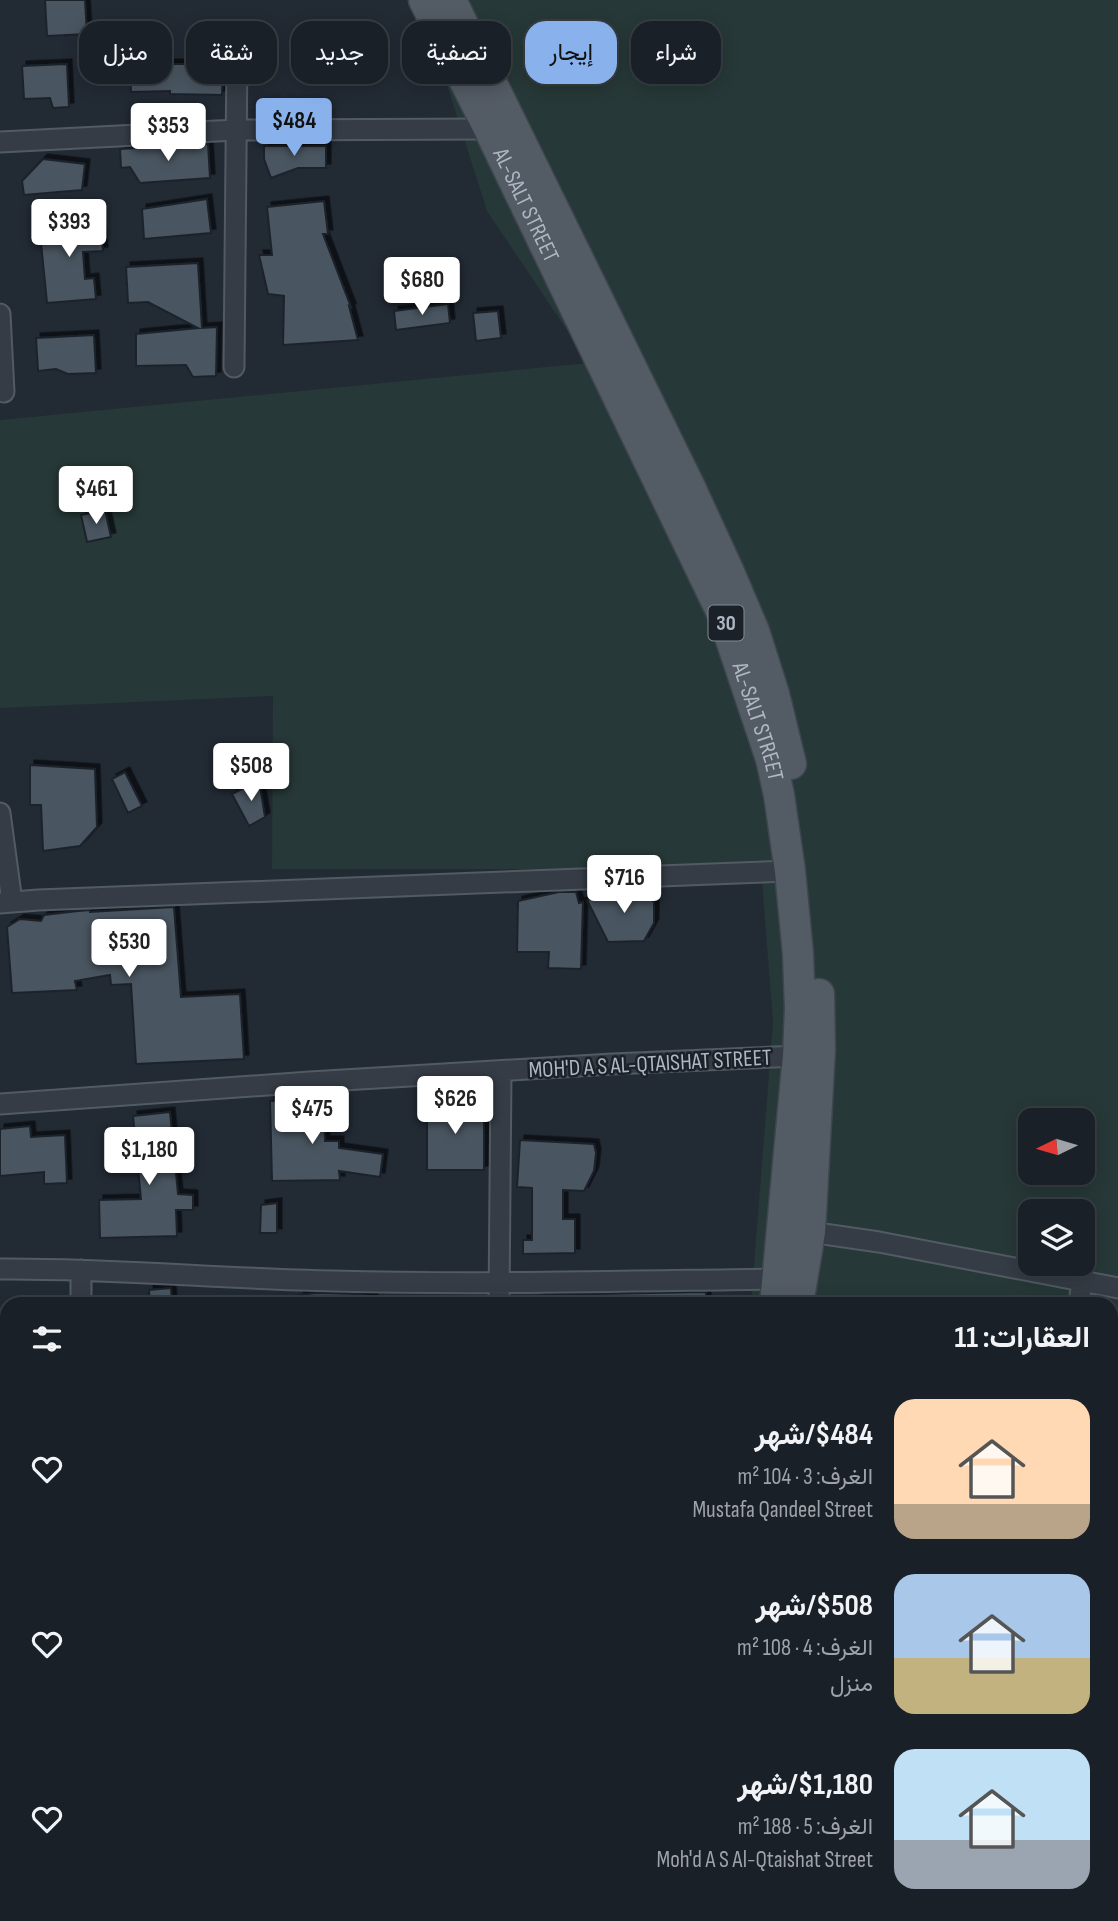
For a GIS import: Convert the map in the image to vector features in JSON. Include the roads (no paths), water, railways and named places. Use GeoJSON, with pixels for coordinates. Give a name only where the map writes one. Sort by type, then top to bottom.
{"type":"FeatureCollection","features":[{"type":"Feature","properties":{"kind":"main road","name":"AL-SALT STREET"},"geometry":{"type":"LineString","coordinates":[[424,0],[722,613],[771,759],[790,871],[799,973],[798,1056],[776,1291]]}},
{"type":"Feature","properties":{"kind":"main road","name":"AL-SALT STREET"},"geometry":{"type":"LineString","coordinates":[[450,0],[688,485],[750,620],[774,694],[801,807],[817,934],[820,1049],[810,1233],[799,1297]]}},
{"type":"Feature","properties":{"kind":"street"},"geometry":{"type":"LineString","coordinates":[[234,367],[237,84]]}},
{"type":"Feature","properties":{"kind":"street"},"geometry":{"type":"LineString","coordinates":[[0,142],[236,130],[489,129]]}},
{"type":"Feature","properties":{"kind":"street"},"geometry":{"type":"LineString","coordinates":[[0,314],[4,392]]}},
{"type":"Feature","properties":{"kind":"street"},"geometry":{"type":"LineString","coordinates":[[0,813],[6,902],[790,871]]}},
{"type":"Feature","properties":{"kind":"street","name":"MOH'D A S AL-QTAISHAT STREET"},"geometry":{"type":"LineString","coordinates":[[0,1104],[297,1083],[798,1056]]}},
{"type":"Feature","properties":{"kind":"street"},"geometry":{"type":"LineString","coordinates":[[499,1297],[500,1072]]}},
{"type":"Feature","properties":{"kind":"street"},"geometry":{"type":"LineString","coordinates":[[810,1233],[879,1242],[1118,1288]]}},
{"type":"Feature","properties":{"kind":"street"},"geometry":{"type":"LineString","coordinates":[[0,1269],[332,1281],[500,1282],[776,1291]]}},
{"type":"Feature","properties":{"kind":"street"},"geometry":{"type":"LineString","coordinates":[[81,1270],[81,1297]]}},
{"type":"Feature","properties":{"kind":"street"},"geometry":{"type":"LineString","coordinates":[[1080,1297],[1082,1280]]}}]}
